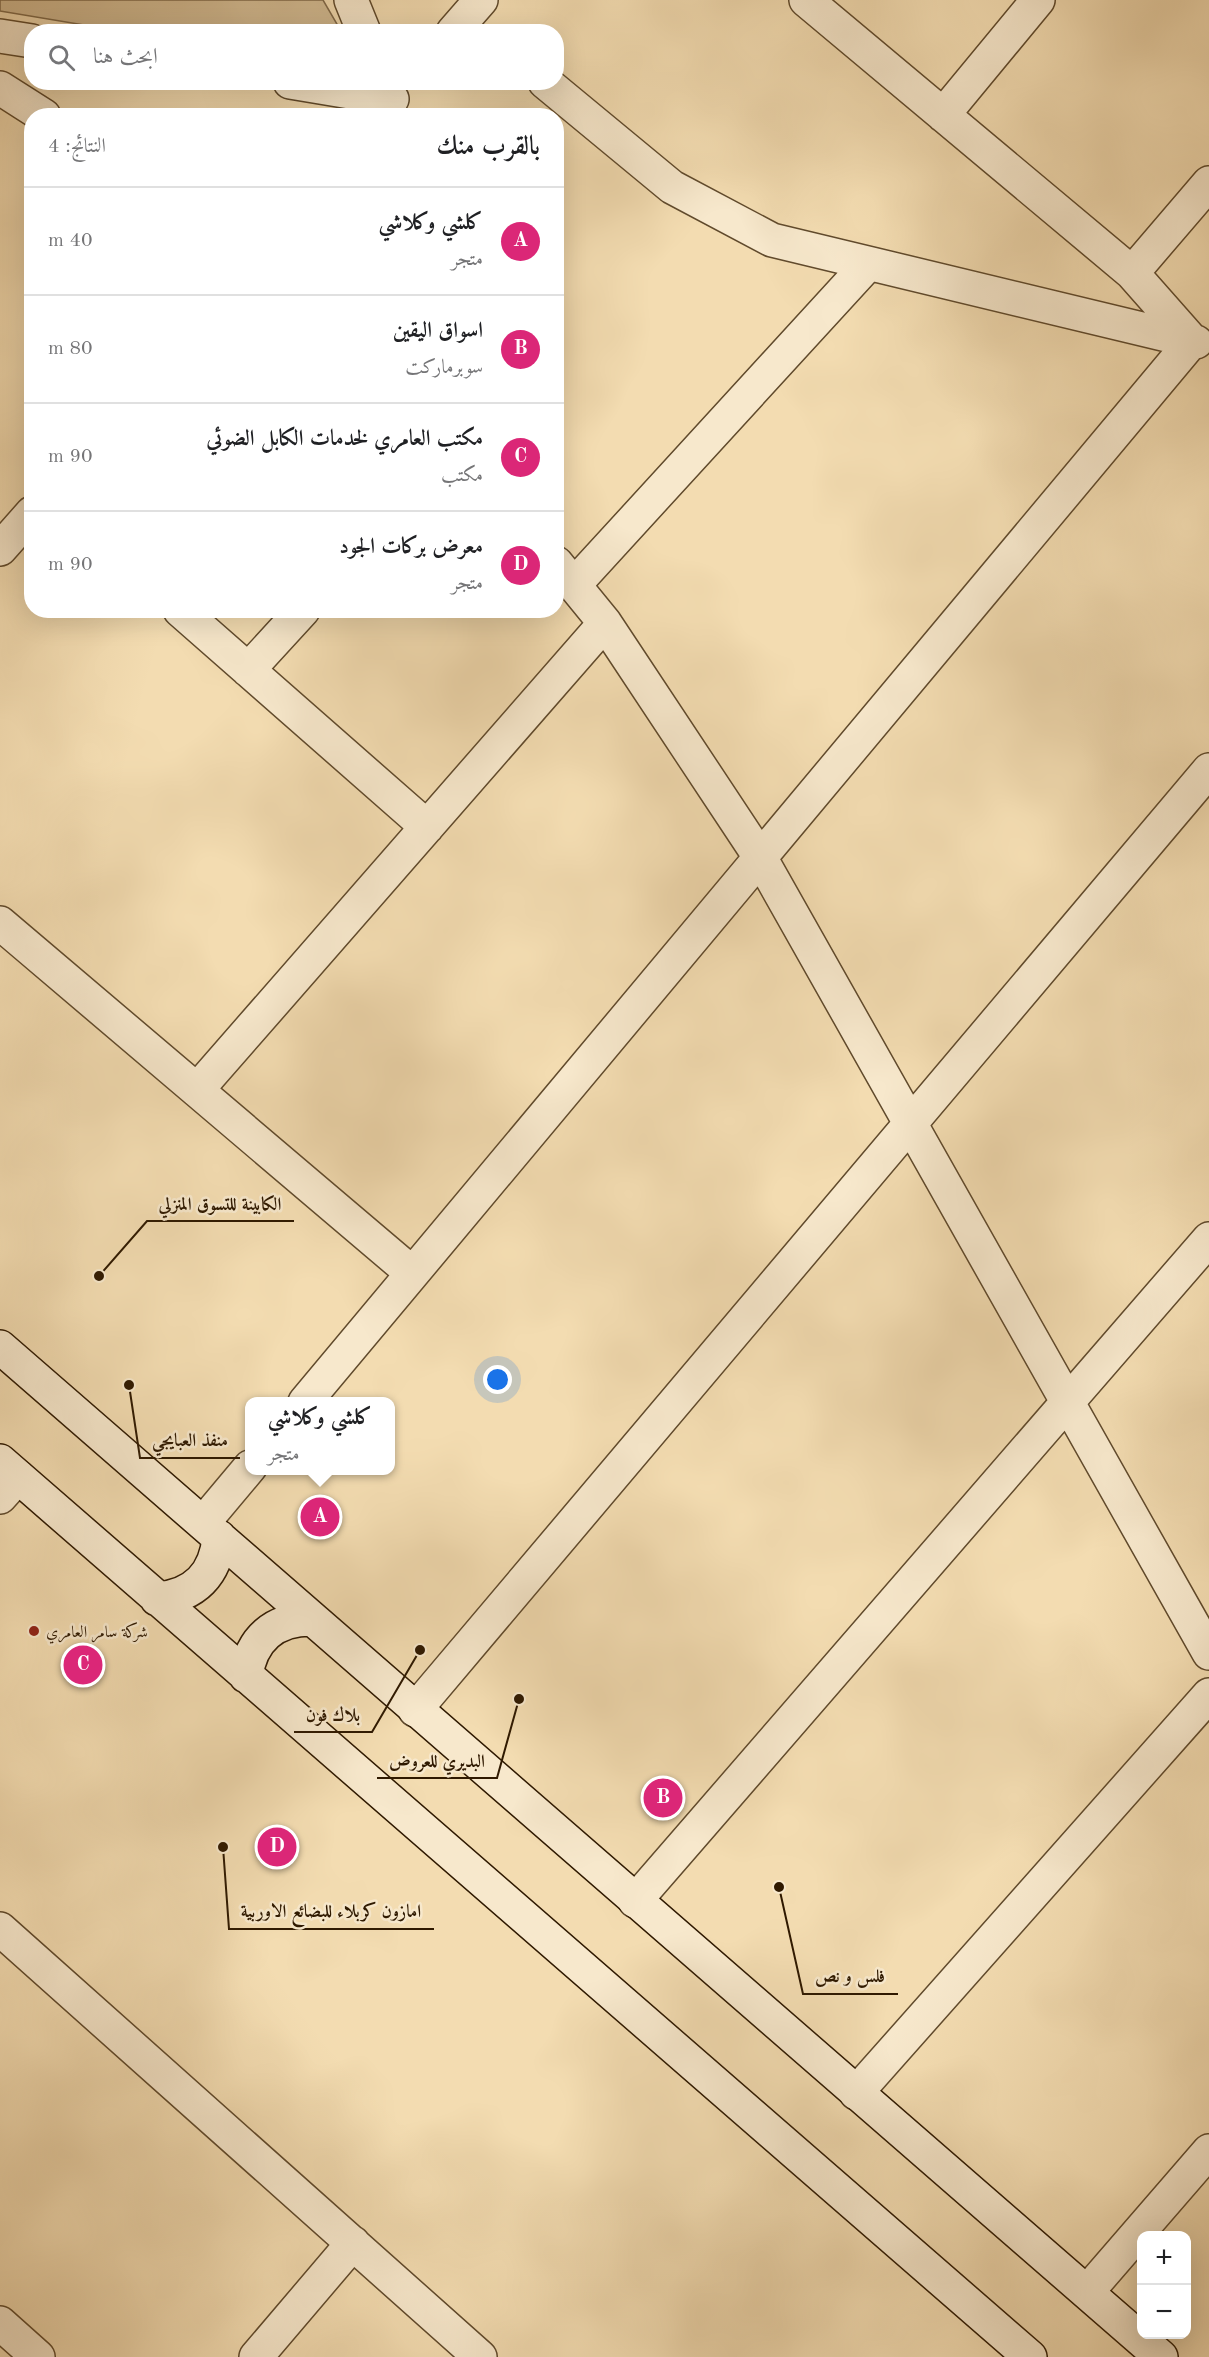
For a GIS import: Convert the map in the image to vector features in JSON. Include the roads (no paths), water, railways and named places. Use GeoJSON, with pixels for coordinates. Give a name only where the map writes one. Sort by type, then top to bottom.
{"type":"FeatureCollection","features":[{"type":"Feature","properties":{"kind":"street"},"geometry":{"type":"LineString","coordinates":[[351,0],[361,24]]}},
{"type":"Feature","properties":{"kind":"street"},"geometry":{"type":"LineString","coordinates":[[806,0],[1132,273],[1200,343]]}},
{"type":"Feature","properties":{"kind":"street"},"geometry":{"type":"LineString","coordinates":[[943,115],[1038,0]]}},
{"type":"Feature","properties":{"kind":"street"},"geometry":{"type":"LineString","coordinates":[[0,36],[24,40]]}},
{"type":"Feature","properties":{"kind":"street"},"geometry":{"type":"LineString","coordinates":[[0,88],[31,108]]}},
{"type":"Feature","properties":{"kind":"street"},"geometry":{"type":"LineString","coordinates":[[352,90],[391,95]]}},
{"type":"Feature","properties":{"kind":"street"},"geometry":{"type":"LineString","coordinates":[[555,90],[672,187],[772,240],[867,265],[1200,343]]}},
{"type":"Feature","properties":{"kind":"street"},"geometry":{"type":"LineString","coordinates":[[1132,273],[1209,183]]}},
{"type":"Feature","properties":{"kind":"street"},"geometry":{"type":"LineString","coordinates":[[867,265],[565,574],[605,622],[760,857],[1209,1653]]}},
{"type":"Feature","properties":{"kind":"street"},"geometry":{"type":"LineString","coordinates":[[308,1397],[760,857],[1200,343]]}},
{"type":"Feature","properties":{"kind":"street"},"geometry":{"type":"LineString","coordinates":[[0,549],[24,522]]}},
{"type":"Feature","properties":{"kind":"street"},"geometry":{"type":"LineString","coordinates":[[189,618],[427,827]]}},
{"type":"Feature","properties":{"kind":"street"},"geometry":{"type":"LineString","coordinates":[[248,670],[296,618]]}},
{"type":"Feature","properties":{"kind":"street"},"geometry":{"type":"LineString","coordinates":[[197,1090],[605,622]]}},
{"type":"Feature","properties":{"kind":"street"},"geometry":{"type":"LineString","coordinates":[[415,1710],[911,1122],[1203,789]]}},
{"type":"Feature","properties":{"kind":"street"},"geometry":{"type":"LineString","coordinates":[[0,923],[412,1273]]}},
{"type":"Feature","properties":{"kind":"street"},"geometry":{"type":"LineString","coordinates":[[635,1901],[1209,1239]]}},
{"type":"Feature","properties":{"kind":"street"},"geometry":{"type":"LineString","coordinates":[[0,1347],[1161,2357]]}},
{"type":"Feature","properties":{"kind":"street"},"geometry":{"type":"LineString","coordinates":[[158,1599],[174,1597],[189,1591],[202,1582],[212,1569],[218,1553],[211,1530],[245,1474]]}},
{"type":"Feature","properties":{"kind":"street"},"geometry":{"type":"LineString","coordinates":[[6,1479],[158,1599],[1030,2357]]}},
{"type":"Feature","properties":{"kind":"street"},"geometry":{"type":"LineString","coordinates":[[246,1676],[252,1653],[266,1633],[279,1624],[294,1619],[311,1619]]}},
{"type":"Feature","properties":{"kind":"street"},"geometry":{"type":"LineString","coordinates":[[856,2093],[1209,1695]]}},
{"type":"Feature","properties":{"kind":"street"},"geometry":{"type":"LineString","coordinates":[[0,1929],[480,2357]]}},
{"type":"Feature","properties":{"kind":"street"},"geometry":{"type":"LineString","coordinates":[[1087,2292],[1209,2151]]}},
{"type":"Feature","properties":{"kind":"street"},"geometry":{"type":"LineString","coordinates":[[256,2357],[353,2243]]}},
{"type":"Feature","properties":{"kind":"street"},"geometry":{"type":"LineString","coordinates":[[0,2323],[38,2357]]}},
{"type":"Feature","properties":{"kind":"place","name":"الكابينة للتسوق المنزلي"},"geometry":{"type":"Point","coordinates":[99,1276]}},
{"type":"Feature","properties":{"kind":"place","name":"منفذ العبايجي"},"geometry":{"type":"Point","coordinates":[129,1385]}},
{"type":"Feature","properties":{"kind":"place","name":"كلشي وكلاشي"},"geometry":{"type":"Point","coordinates":[320,1517]}},
{"type":"Feature","properties":{"kind":"place","name":"شركة سامر العامري"},"geometry":{"type":"Point","coordinates":[34,1631]}},
{"type":"Feature","properties":{"kind":"place","name":"بلاك فون"},"geometry":{"type":"Point","coordinates":[420,1650]}},
{"type":"Feature","properties":{"kind":"place","name":"مكتب العامري لخدمات الكابل الضوئي"},"geometry":{"type":"Point","coordinates":[83,1665]}},
{"type":"Feature","properties":{"kind":"place","name":"البديري للعروض"},"geometry":{"type":"Point","coordinates":[519,1699]}},
{"type":"Feature","properties":{"kind":"place","name":"اسواق اليقين"},"geometry":{"type":"Point","coordinates":[663,1798]}},
{"type":"Feature","properties":{"kind":"place","name":"امازون كربلاء للبضائع الاوربية"},"geometry":{"type":"Point","coordinates":[223,1847]}},
{"type":"Feature","properties":{"kind":"place","name":"معرض بركات الجود"},"geometry":{"type":"Point","coordinates":[277,1847]}},
{"type":"Feature","properties":{"kind":"place","name":"فلس و نص"},"geometry":{"type":"Point","coordinates":[779,1887]}}]}
